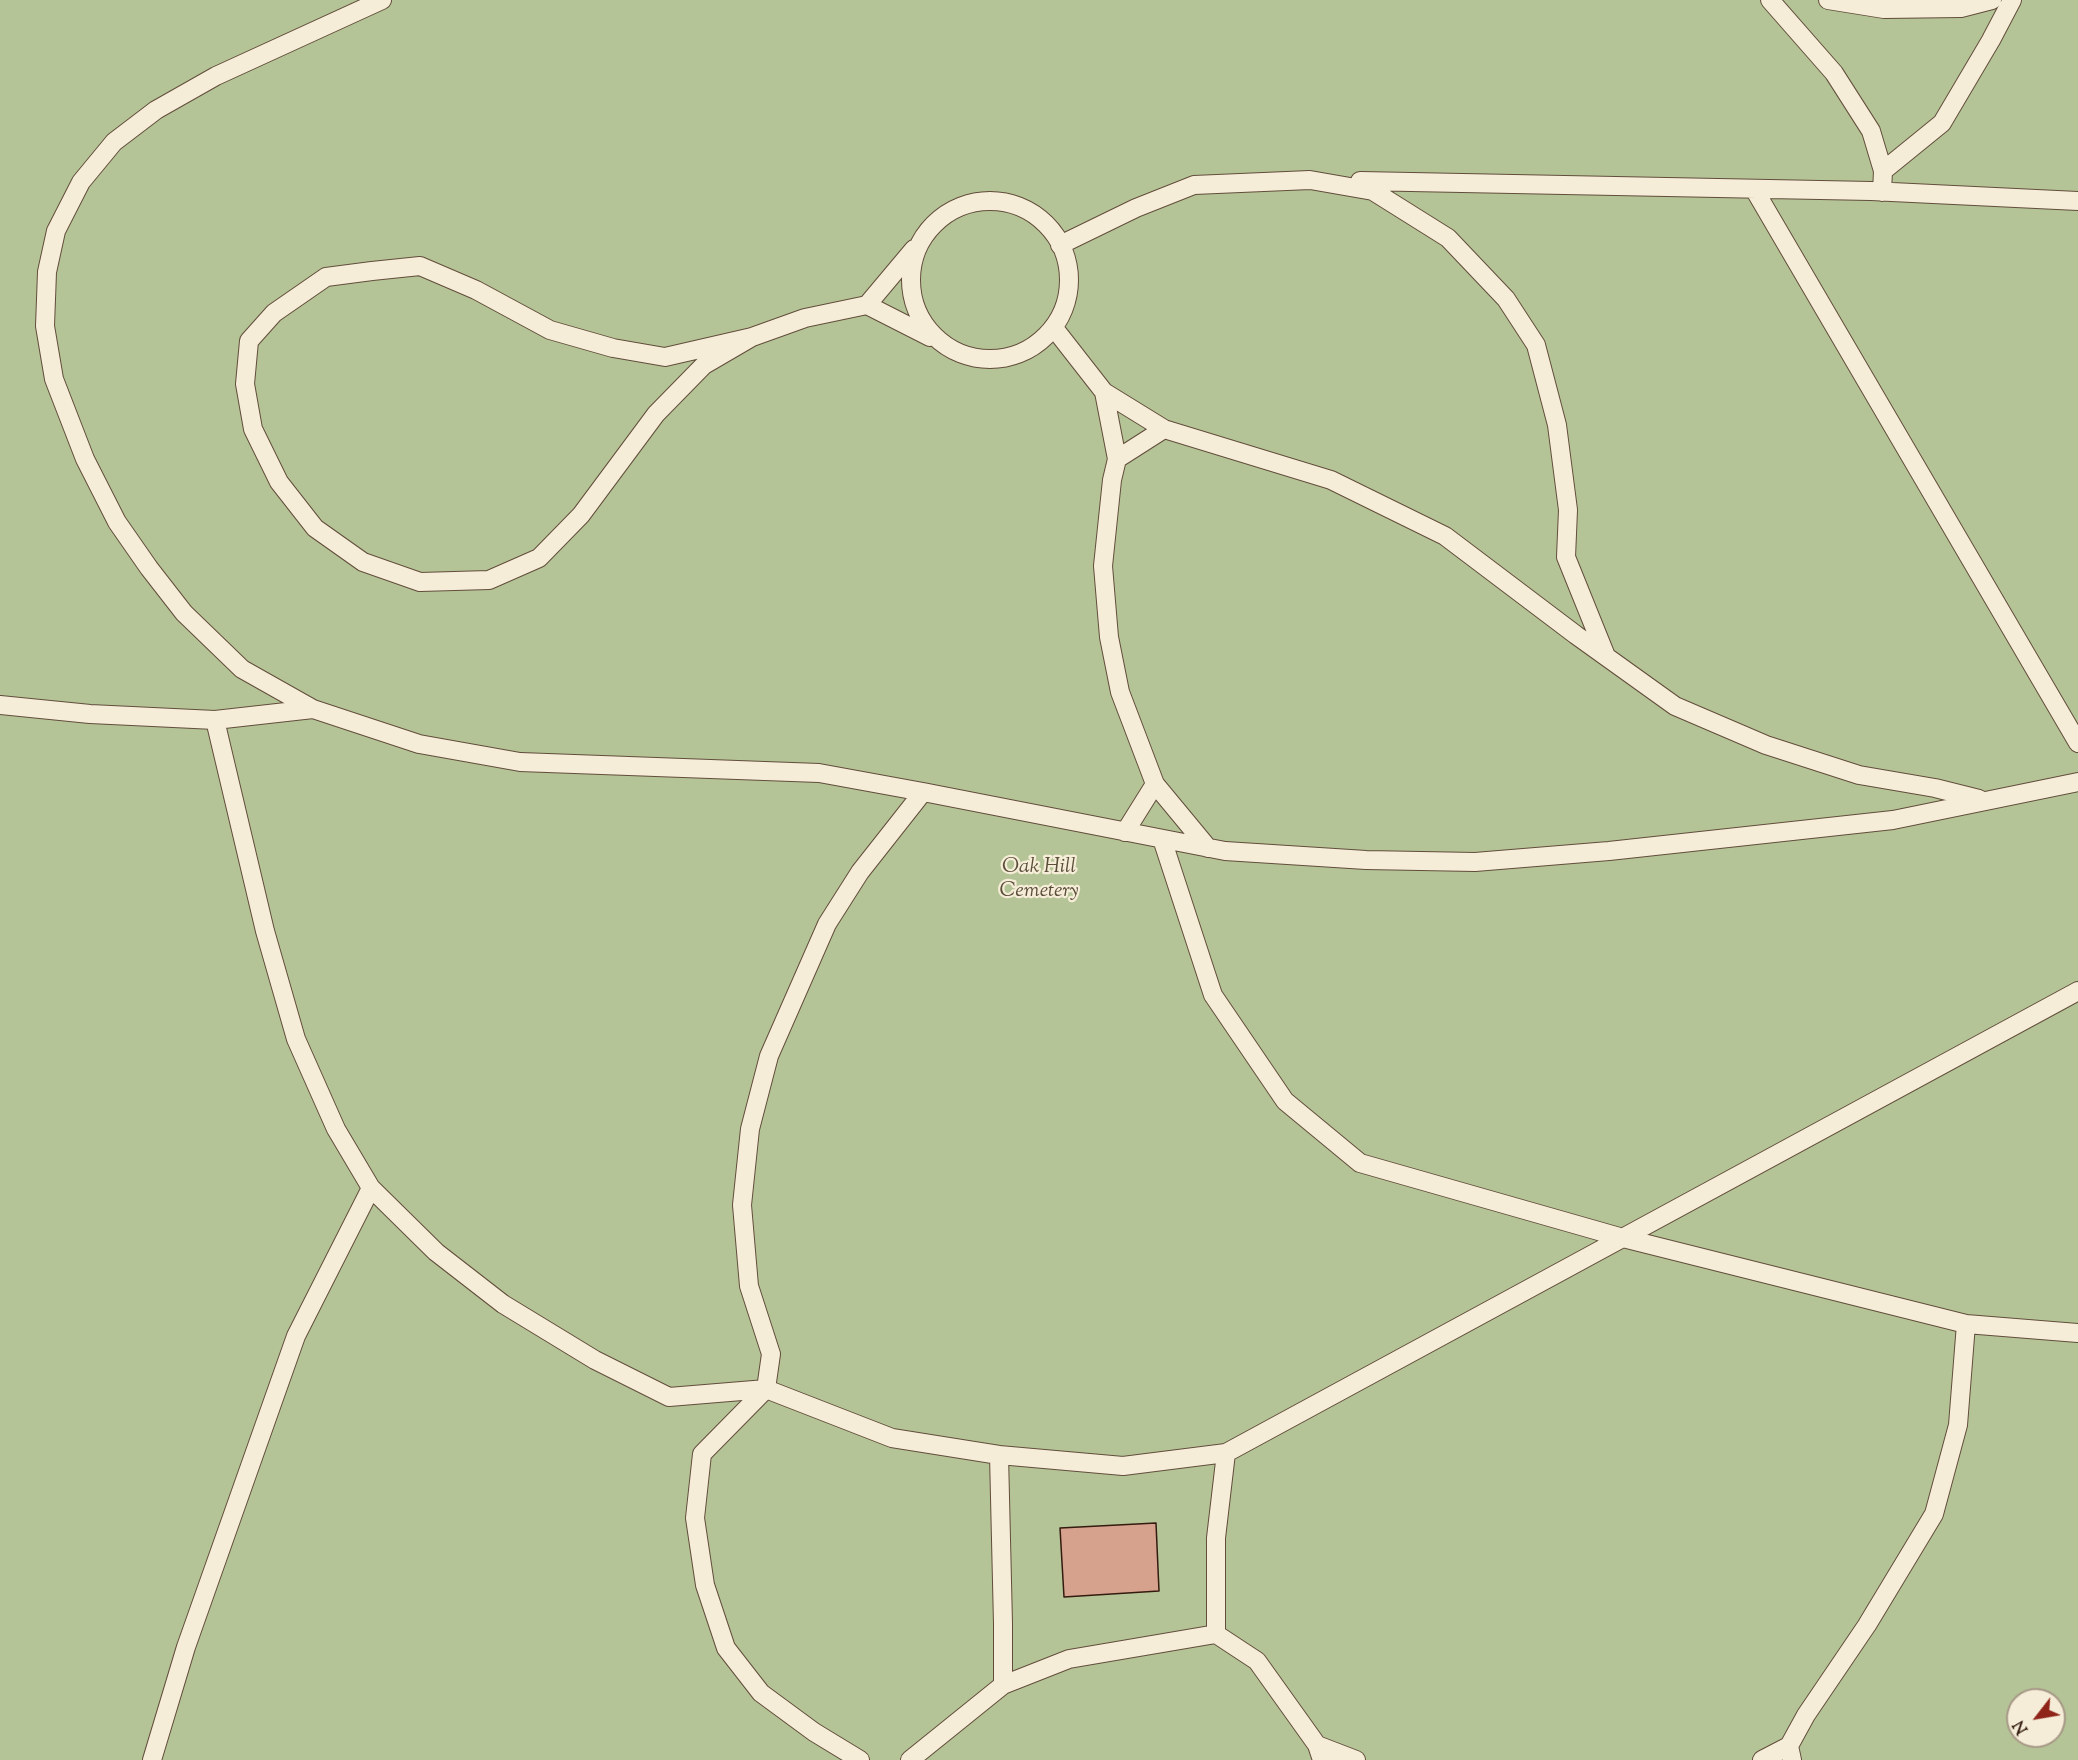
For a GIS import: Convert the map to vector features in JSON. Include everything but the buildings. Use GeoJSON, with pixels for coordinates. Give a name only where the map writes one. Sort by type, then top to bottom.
{"type":"FeatureCollection","features":[{"type":"Feature","properties":{"kind":"lane"},"geometry":{"type":"LineString","coordinates":[[382,0],[216,76],[156,110],[114,142],[81,182],[56,231],[47,272],[45,326],[54,379],[85,459],[117,522],[184,613],[242,669],[313,709],[419,744],[519,762],[819,773],[1225,851],[1354,859],[1475,862],[1609,851],[1893,820],[2078,782]]}},
{"type":"Feature","properties":{"kind":"lane"},"geometry":{"type":"LineString","coordinates":[[1770,0],[1834,73],[1871,131],[1883,171],[1882,192]]}},
{"type":"Feature","properties":{"kind":"lane"},"geometry":{"type":"LineString","coordinates":[[1827,0],[1884,9],[1928,9],[1961,8],[1992,0]]}},
{"type":"Feature","properties":{"kind":"lane"},"geometry":{"type":"LineString","coordinates":[[1883,171],[1942,123],[2012,0]]}},
{"type":"Feature","properties":{"kind":"lane"},"geometry":{"type":"LineString","coordinates":[[1060,245],[1136,208],[1194,185],[1310,180],[1882,192],[2078,201]]}},
{"type":"Feature","properties":{"kind":"lane"},"geometry":{"type":"LineString","coordinates":[[1310,180],[1374,191],[1448,238],[1506,299],[1536,345],[1557,425],[1568,510],[1566,557],[1606,657]]}},
{"type":"Feature","properties":{"kind":"lane"},"geometry":{"type":"LineString","coordinates":[[1754,189],[2078,743]]}},
{"type":"Feature","properties":{"kind":"lane"},"geometry":{"type":"LineString","coordinates":[[752,337],[704,365],[656,414],[581,515],[539,558],[489,580],[420,582],[363,562],[315,528],[279,482],[253,429],[245,384],[249,341],[274,313],[326,277],[420,266],[477,290],[550,330],[613,348],[665,357],[752,337],[805,318],[867,305],[936,221],[959,207],[985,201],[1012,204],[1034,214],[1053,232],[1065,255],[1069,280],[1066,305],[1054,328],[1036,345],[1013,357],[987,360],[963,355],[867,305]]}},
{"type":"Feature","properties":{"kind":"lane"},"geometry":{"type":"LineString","coordinates":[[919,243],[911,269],[911,296],[921,321],[939,342]]}},
{"type":"Feature","properties":{"kind":"lane"},"geometry":{"type":"LineString","coordinates":[[1054,328],[1104,392],[1164,429],[1331,480],[1445,536],[1606,657],[1676,706],[1766,746],[1859,775],[1935,788],[1986,801]]}},
{"type":"Feature","properties":{"kind":"lane"},"geometry":{"type":"LineString","coordinates":[[1104,392],[1117,459],[1112,480],[1104,567],[1109,637],[1120,692],[1155,784],[1208,848]]}},
{"type":"Feature","properties":{"kind":"lane"},"geometry":{"type":"LineString","coordinates":[[1117,459],[1164,429]]}},
{"type":"Feature","properties":{"kind":"lane"},"geometry":{"type":"LineString","coordinates":[[0,705],[90,714],[215,720],[313,709]]}},
{"type":"Feature","properties":{"kind":"lane"},"geometry":{"type":"LineString","coordinates":[[215,720],[265,931],[296,1039],[336,1129],[371,1188],[436,1252],[503,1304],[595,1360],[669,1397],[766,1389],[892,1438],[999,1455],[1123,1466],[1226,1453],[2078,991]]}},
{"type":"Feature","properties":{"kind":"lane"},"geometry":{"type":"LineString","coordinates":[[1125,832],[1155,784]]}},
{"type":"Feature","properties":{"kind":"lane"},"geometry":{"type":"LineString","coordinates":[[860,1760],[814,1732],[760,1693],[726,1648],[705,1585],[695,1518],[702,1454],[766,1389],[771,1354],[749,1286],[742,1205],[750,1129],[769,1056],[827,924],[860,872],[923,792]]}},
{"type":"Feature","properties":{"kind":"lane"},"geometry":{"type":"LineString","coordinates":[[1162,839],[1213,995],[1285,1101],[1360,1163],[1623,1238],[1966,1324],[2078,1333]]}},
{"type":"Feature","properties":{"kind":"lane"},"geometry":{"type":"LineString","coordinates":[[152,1760],[186,1647],[296,1336],[371,1188]]}},
{"type":"Feature","properties":{"kind":"lane"},"geometry":{"type":"LineString","coordinates":[[1762,1760],[1790,1753],[1806,1715],[1867,1625],[1934,1515],[1958,1425],[1966,1324]]}},
{"type":"Feature","properties":{"kind":"lane"},"geometry":{"type":"LineString","coordinates":[[1216,1634],[1216,1538],[1226,1453]]}},
{"type":"Feature","properties":{"kind":"lane"},"geometry":{"type":"LineString","coordinates":[[999,1455],[1004,1624],[1003,1685]]}},
{"type":"Feature","properties":{"kind":"lane"},"geometry":{"type":"LineString","coordinates":[[910,1760],[1003,1685],[1069,1659],[1216,1634],[1257,1661],[1319,1753],[1356,1760]]}},
{"type":"Feature","properties":{"kind":"green space","name":"Oak Hill Cemetery"},"geometry":{"type":"Polygon","coordinates":[[[0,0],[2078,0],[2078,1760],[0,1760],[0,0]]]}}]}
